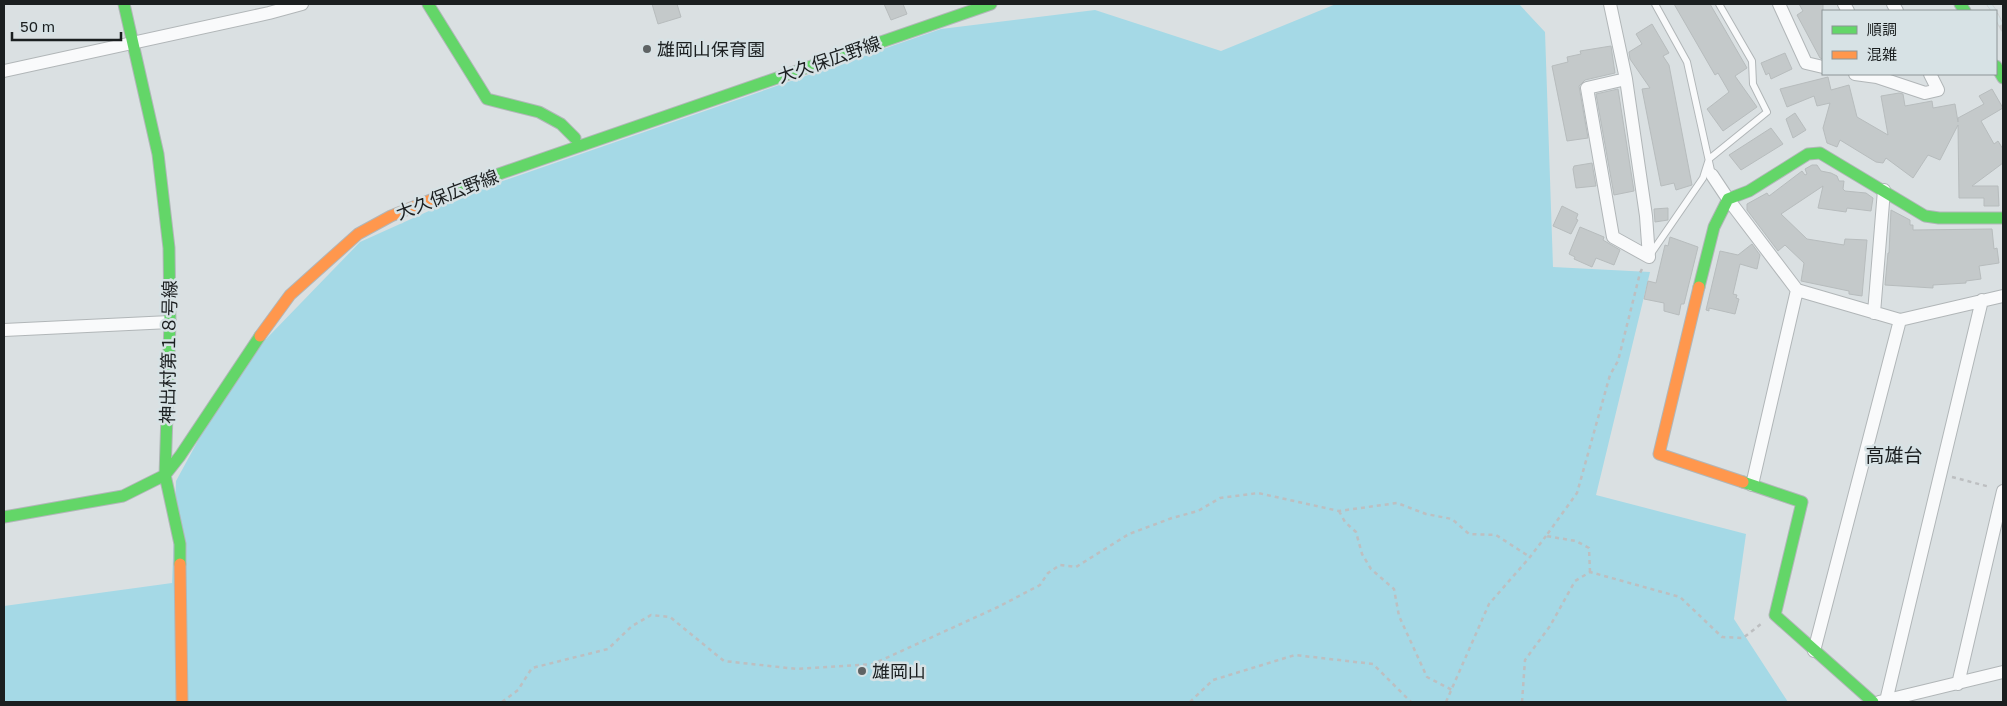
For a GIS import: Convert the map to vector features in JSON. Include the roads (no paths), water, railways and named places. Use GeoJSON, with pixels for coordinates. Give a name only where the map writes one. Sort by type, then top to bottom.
{"type":"FeatureCollection","features":[{"type":"Feature","properties":{"kind":"street","name":"神出村第１８号線"},"geometry":{"type":"LineString","coordinates":[[124,4],[158,154],[169,248],[170,322],[165,475],[180,544],[182,702]]}},
{"type":"Feature","properties":{"kind":"street"},"geometry":{"type":"LineString","coordinates":[[4,71],[269,13],[302,4]]}},
{"type":"Feature","properties":{"kind":"street"},"geometry":{"type":"LineString","coordinates":[[428,4],[487,100],[539,112],[561,124],[580,141]]}},
{"type":"Feature","properties":{"kind":"street","name":"大久保広野線"},"geometry":{"type":"LineString","coordinates":[[4,517],[123,496],[165,475],[180,456],[237,368],[290,295],[358,234],[391,216],[580,141],[976,6],[991,4]]}},
{"type":"Feature","properties":{"kind":"street"},"geometry":{"type":"LineString","coordinates":[[1610,4],[1626,79],[1646,216],[1649,257]]}},
{"type":"Feature","properties":{"kind":"street"},"geometry":{"type":"LineString","coordinates":[[1779,4],[1806,63],[1822,67]]}},
{"type":"Feature","properties":{"kind":"street"},"geometry":{"type":"LineString","coordinates":[[1877,75],[1925,93],[1938,90],[1930,75]]}},
{"type":"Feature","properties":{"kind":"street"},"geometry":{"type":"LineString","coordinates":[[1626,79],[1588,88],[1613,237],[1649,257]]}},
{"type":"Feature","properties":{"kind":"street"},"geometry":{"type":"LineString","coordinates":[[1873,702],[1775,615],[1802,502],[1659,454],[1714,227],[1728,199],[1749,191],[1808,154],[1820,153],[1925,216],[1939,218],[2003,218]]}},
{"type":"Feature","properties":{"kind":"street"},"geometry":{"type":"LineString","coordinates":[[1712,175],[1797,290],[1900,320],[2003,296]]}},
{"type":"Feature","properties":{"kind":"street"},"geometry":{"type":"LineString","coordinates":[[1874,313],[1884,190]]}},
{"type":"Feature","properties":{"kind":"street"},"geometry":{"type":"LineString","coordinates":[[1752,486],[1797,290]]}},
{"type":"Feature","properties":{"kind":"street"},"geometry":{"type":"LineString","coordinates":[[1982,300],[1882,701],[2003,672]]}},
{"type":"Feature","properties":{"kind":"street"},"geometry":{"type":"LineString","coordinates":[[1814,651],[1900,320]]}},
{"type":"Feature","properties":{"kind":"street"},"geometry":{"type":"LineString","coordinates":[[4,330],[170,322]]}},
{"type":"Feature","properties":{"kind":"street"},"geometry":{"type":"LineString","coordinates":[[1958,684],[1999,489]]}},
{"type":"Feature","properties":{"kind":"lane"},"geometry":{"type":"LineString","coordinates":[[1654,4],[1687,62],[1712,175]]}},
{"type":"Feature","properties":{"kind":"lane"},"geometry":{"type":"LineString","coordinates":[[1649,257],[1703,178],[1709,159],[1767,112],[1754,84],[1752,61],[1719,4]]}},
{"type":"Feature","properties":{"kind":"railway"},"geometry":{"type":"LineString","coordinates":[[1989,4],[1993,10]]}},
{"type":"Feature","properties":{"kind":"railway"},"geometry":{"type":"LineString","coordinates":[[1997,17],[2003,29]]}},
{"type":"Feature","properties":{"kind":"place","name":"雄岡山保育園"},"geometry":{"type":"Point","coordinates":[647,49]}},
{"type":"Feature","properties":{"kind":"place","name":"雄岡山"},"geometry":{"type":"Point","coordinates":[862,671]}},
{"type":"Feature","properties":{"kind":"district","name":"高雄台"},"geometry":{"type":"Point","coordinates":[1894,454]}}]}
